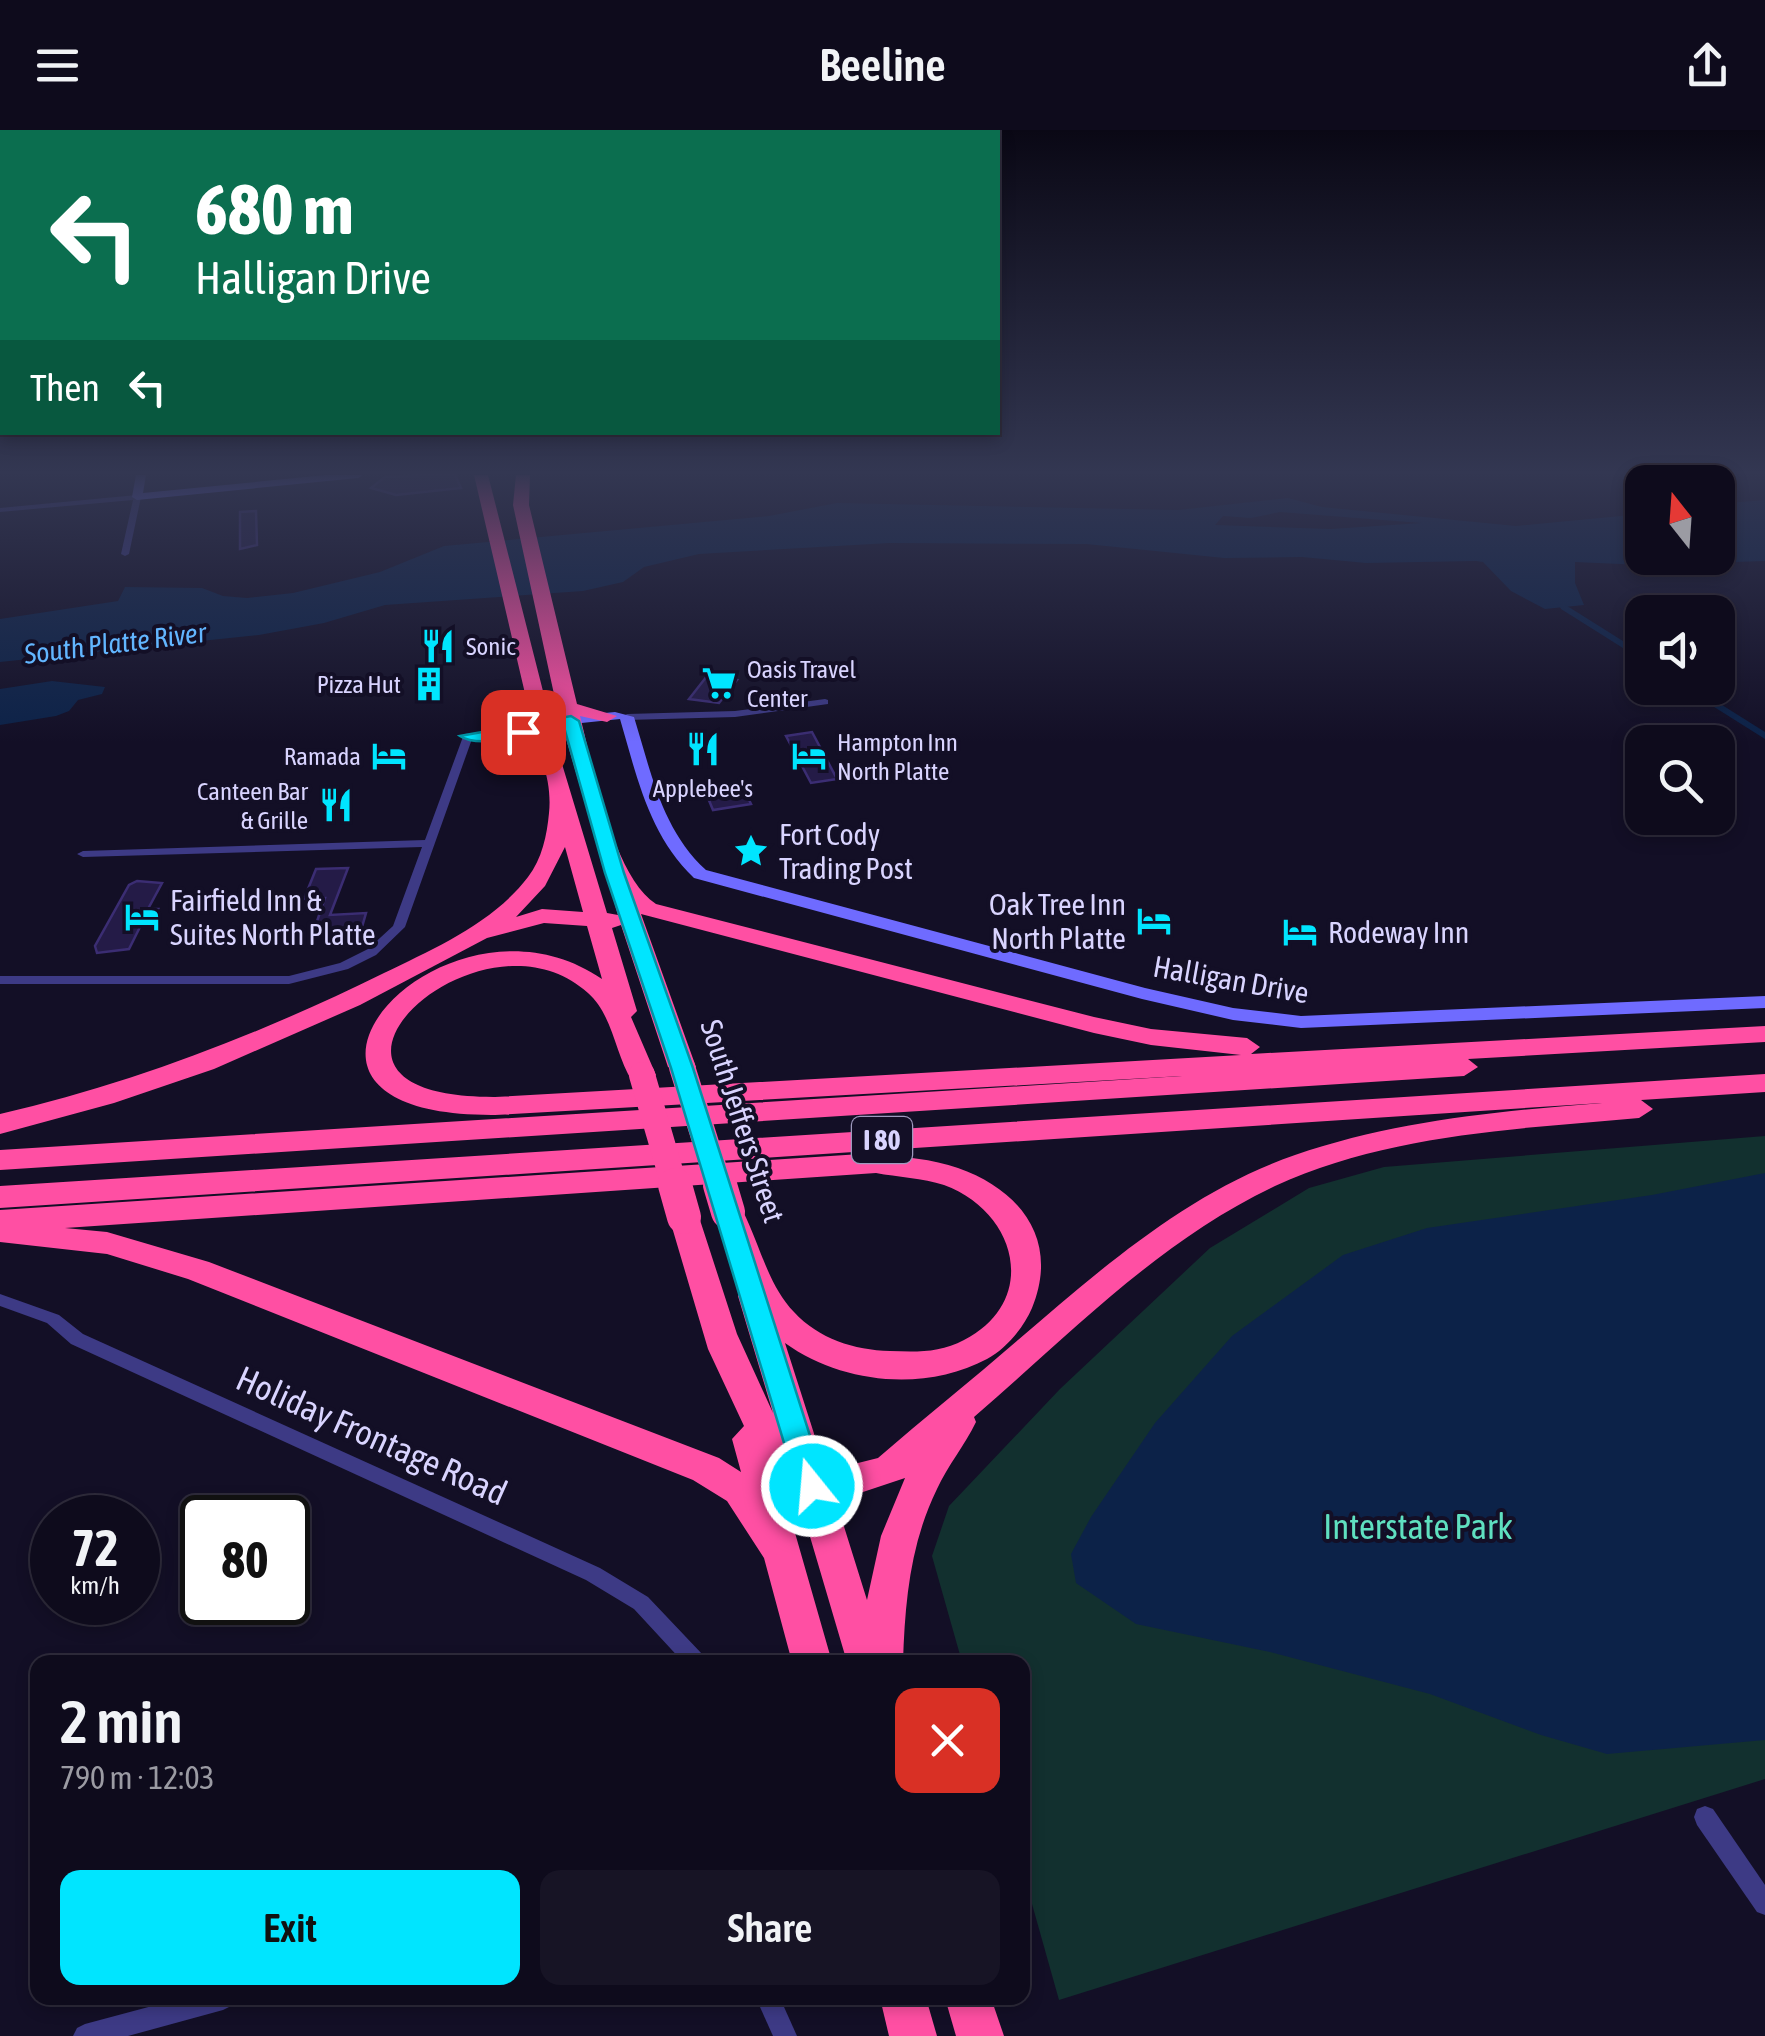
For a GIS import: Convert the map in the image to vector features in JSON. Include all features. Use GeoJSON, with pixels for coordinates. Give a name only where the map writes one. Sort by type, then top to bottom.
{"type":"FeatureCollection","features":[{"type":"Feature","properties":{"kind":"highway"},"geometry":{"type":"LineString","coordinates":[[505,564],[549,754],[810,1655]]}},
{"type":"Feature","properties":{"kind":"highway","name":"South Jeffers Street"},"geometry":{"type":"LineString","coordinates":[[535,564],[570,719],[615,873],[682,1068],[865,1655]]}},
{"type":"Feature","properties":{"kind":"highway"},"geometry":{"type":"LineString","coordinates":[[508,731],[532,717],[542,718]]}},
{"type":"Feature","properties":{"kind":"highway"},"geometry":{"type":"LineString","coordinates":[[570,719],[617,717]]}},
{"type":"Feature","properties":{"kind":"highway"},"geometry":{"type":"LineString","coordinates":[[508,731],[528,737],[549,754]]}},
{"type":"Feature","properties":{"kind":"highway"},"geometry":{"type":"LineString","coordinates":[[351,1000],[472,937],[524,897],[554,852],[561,795]]}},
{"type":"Feature","properties":{"kind":"highway"},"geometry":{"type":"LineString","coordinates":[[615,873],[634,900],[648,909],[1094,1025],[1152,1037],[1251,1048],[1423,1050]]}},
{"type":"Feature","properties":{"kind":"highway"},"geometry":{"type":"LineString","coordinates":[[0,1124],[168,1078],[280,1034],[514,923],[554,916],[596,918],[618,925],[641,978],[657,998]]}},
{"type":"Feature","properties":{"kind":"highway"},"geometry":{"type":"LineString","coordinates":[[642,1074],[610,1004],[598,988],[567,970],[524,961],[472,967],[416,989],[385,1020],[376,1045],[382,1068],[414,1095],[433,1102],[494,1106],[1423,1050],[1765,1034]]}},
{"type":"Feature","properties":{"kind":"highway","name":"I 80"},"geometry":{"type":"LineString","coordinates":[[0,1160],[1765,1048]]}},
{"type":"Feature","properties":{"kind":"highway","name":"I 80"},"geometry":{"type":"LineString","coordinates":[[0,1197],[1765,1083]]}},
{"type":"Feature","properties":{"kind":"highway"},"geometry":{"type":"LineString","coordinates":[[719,1331],[775,1462],[788,1477],[812,1486],[854,1484],[891,1469],[1124,1266],[1171,1231],[1238,1192],[1303,1163],[1374,1142],[1462,1126],[1765,1097]]}},
{"type":"Feature","properties":{"kind":"highway"},"geometry":{"type":"LineString","coordinates":[[0,1221],[876,1163],[916,1164],[961,1178],[1001,1204],[1019,1226],[1027,1245],[1030,1284],[1013,1316],[997,1333],[957,1356],[907,1366],[846,1360],[798,1335],[778,1318],[728,1212]]}},
{"type":"Feature","properties":{"kind":"highway"},"geometry":{"type":"LineString","coordinates":[[0,1234],[107,1244],[198,1270],[706,1469],[740,1490],[782,1553]]}},
{"type":"Feature","properties":{"kind":"highway"},"geometry":{"type":"LineString","coordinates":[[883,1655],[887,1592],[897,1540],[921,1480],[976,1396]]}},
{"type":"Feature","properties":{"kind":"highway"},"geometry":{"type":"LineString","coordinates":[[905,2005],[913,2036]]}},
{"type":"Feature","properties":{"kind":"highway"},"geometry":{"type":"LineString","coordinates":[[970,2005],[980,2036]]}},
{"type":"Feature","properties":{"kind":"street"},"geometry":{"type":"LineString","coordinates":[[617,717],[735,714],[825,702]]}},
{"type":"Feature","properties":{"kind":"street","name":"Halligan Drive"},"geometry":{"type":"LineString","coordinates":[[617,717],[667,834],[685,863],[700,874],[1142,993],[1233,1014],[1301,1022],[1765,1002]]}},
{"type":"Feature","properties":{"kind":"street"},"geometry":{"type":"LineString","coordinates":[[0,980],[258,981],[323,974],[344,966],[372,952],[399,927],[468,736],[508,731],[542,718],[570,719]]}},
{"type":"Feature","properties":{"kind":"street"},"geometry":{"type":"LineString","coordinates":[[83,854],[428,844]]}},
{"type":"Feature","properties":{"kind":"street","name":"Holiday Frontage Road"},"geometry":{"type":"LineString","coordinates":[[0,1300],[53,1319],[77,1339],[593,1574],[641,1603],[689,1655]]}},
{"type":"Feature","properties":{"kind":"street"},"geometry":{"type":"LineString","coordinates":[[1705,1816],[1765,1904]]}},
{"type":"Feature","properties":{"kind":"street"},"geometry":{"type":"LineString","coordinates":[[86,2036],[198,2005]]}},
{"type":"Feature","properties":{"kind":"street"},"geometry":{"type":"LineString","coordinates":[[771,2005],[785,2035]]}},
{"type":"Feature","properties":{"kind":"street"},"geometry":{"type":"LineString","coordinates":[[779,2005],[785,2035]]}},
{"type":"Feature","properties":{"kind":"green space","name":"Interstate Park"},"geometry":{"type":"Polygon","coordinates":[[[1765,1136],[1765,1779],[1059,2000],[1030,1897],[1030,1655],[960,1655],[932,1556],[949,1506],[1060,1389],[1210,1248],[1309,1188],[1384,1167],[1765,1136]]]}},
{"type":"Feature","properties":{"kind":"water","name":"South Platte River"},"geometry":{"type":"Polygon","coordinates":[[[400,564],[657,564],[644,567],[623,582],[583,591],[385,605],[324,623],[259,635],[0,662],[0,619],[118,601],[125,587],[202,588],[223,596],[247,598],[293,593],[400,564]]]}},
{"type":"Feature","properties":{"kind":"water"},"geometry":{"type":"Polygon","coordinates":[[[1485,564],[1575,564],[1575,583],[1584,605],[1545,609],[1511,591],[1485,564]]]}},
{"type":"Feature","properties":{"kind":"water"},"geometry":{"type":"Polygon","coordinates":[[[52,681],[105,687],[102,694],[78,700],[69,711],[56,716],[0,725],[0,689],[52,681]]]}},
{"type":"Feature","properties":{"kind":"water"},"geometry":{"type":"Polygon","coordinates":[[[1765,1173],[1765,1740],[1607,1754],[1541,1735],[1430,1694],[1270,1652],[1136,1624],[1076,1583],[1071,1554],[1091,1517],[1155,1423],[1232,1336],[1343,1255],[1427,1228],[1652,1195],[1765,1173]]]}},
{"type":"Feature","properties":{"kind":"building"},"geometry":{"type":"Polygon","coordinates":[[[707,676],[737,680],[719,703],[689,699],[707,676]]]}},
{"type":"Feature","properties":{"kind":"building","name":"Hampton Inn North Platte"},"geometry":{"type":"Polygon","coordinates":[[[812,732],[837,779],[811,783],[786,736],[812,732]]]}},
{"type":"Feature","properties":{"kind":"building"},"geometry":{"type":"Polygon","coordinates":[[[744,789],[751,804],[713,810],[706,793],[744,789]]]}},
{"type":"Feature","properties":{"kind":"building"},"geometry":{"type":"Polygon","coordinates":[[[348,868],[330,915],[366,913],[362,927],[314,930],[325,898],[304,899],[316,869],[348,868]]]}},
{"type":"Feature","properties":{"kind":"building","name":"Fairfield Inn & Suites North Platte"},"geometry":{"type":"Polygon","coordinates":[[[137,881],[162,883],[148,909],[158,909],[151,921],[141,925],[129,949],[97,953],[95,946],[129,885],[137,881]]]}},
{"type":"Feature","properties":{"kind":"waterway"},"geometry":{"type":"LineString","coordinates":[[1564,607],[1625,646]]}},
{"type":"Feature","properties":{"kind":"waterway"},"geometry":{"type":"LineString","coordinates":[[1716,705],[1765,736]]}},
{"type":"Feature","properties":{"kind":"place","name":"Sonic"},"geometry":{"type":"Point","coordinates":[438,646]}},
{"type":"Feature","properties":{"kind":"place","name":"Oasis Travel Center"},"geometry":{"type":"Point","coordinates":[719,683]}},
{"type":"Feature","properties":{"kind":"place","name":"Pizza Hut"},"geometry":{"type":"Point","coordinates":[429,684]}},
{"type":"Feature","properties":{"kind":"place","name":"Applebee's"},"geometry":{"type":"Point","coordinates":[703,749]}},
{"type":"Feature","properties":{"kind":"place","name":"Ramada"},"geometry":{"type":"Point","coordinates":[389,756]}},
{"type":"Feature","properties":{"kind":"place","name":"Hampton Inn North Platte"},"geometry":{"type":"Point","coordinates":[809,756]}},
{"type":"Feature","properties":{"kind":"place","name":"Canteen Bar & Grille"},"geometry":{"type":"Point","coordinates":[336,805]}},
{"type":"Feature","properties":{"kind":"place","name":"Fort Cody Trading Post"},"geometry":{"type":"Point","coordinates":[751,851]}},
{"type":"Feature","properties":{"kind":"place","name":"Fairfield Inn & Suites North Platte"},"geometry":{"type":"Point","coordinates":[142,917]}},
{"type":"Feature","properties":{"kind":"place","name":"Oak Tree Inn North Platte"},"geometry":{"type":"Point","coordinates":[1154,921]}},
{"type":"Feature","properties":{"kind":"place","name":"Rodeway Inn"},"geometry":{"type":"Point","coordinates":[1300,932]}},
{"type":"Feature","properties":{"kind":"route"},"geometry":{"type":"LineString","coordinates":[[523,732],[468,736],[571,721],[615,873],[745,1264],[812,1486]]}}]}
